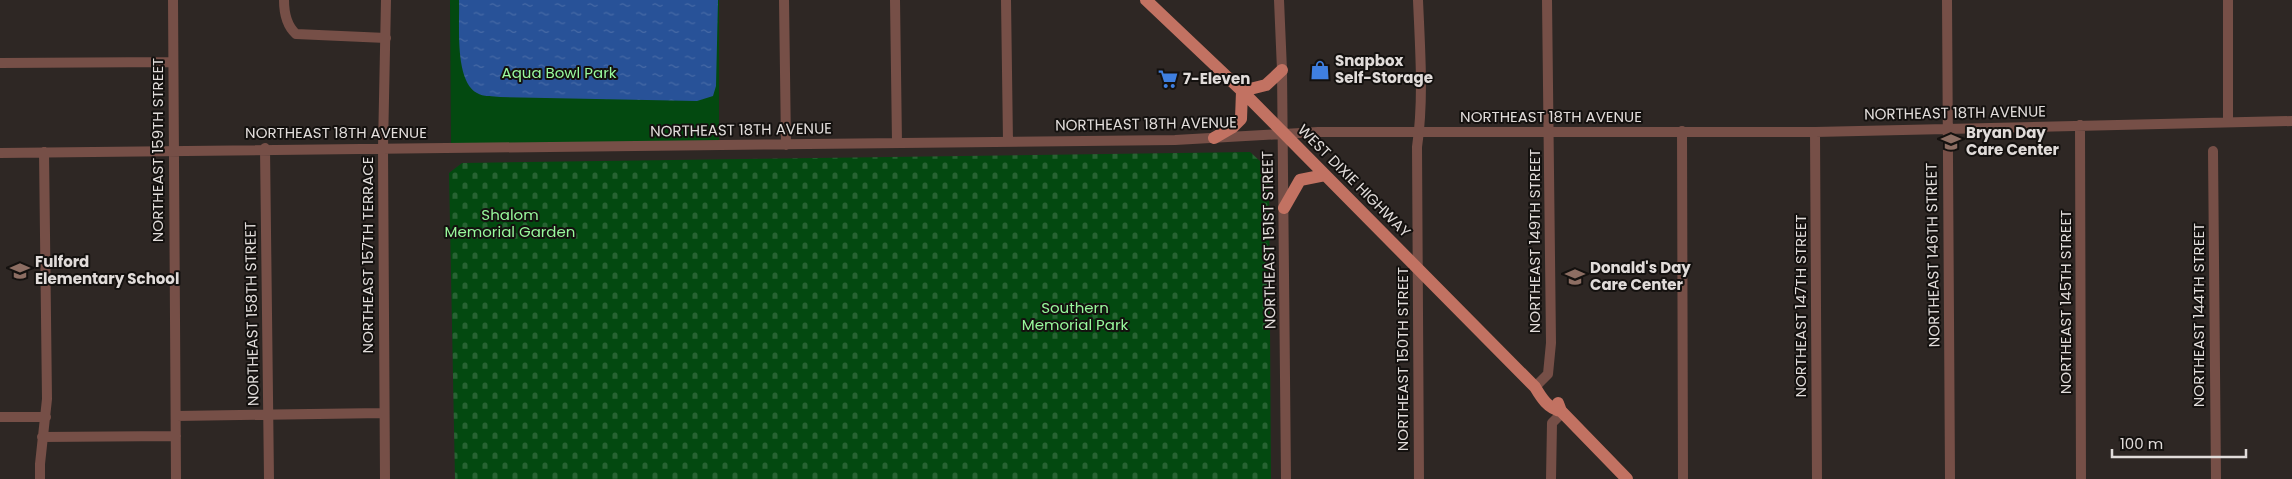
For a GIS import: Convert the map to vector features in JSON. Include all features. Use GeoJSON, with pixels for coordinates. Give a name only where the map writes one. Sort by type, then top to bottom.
{"type":"FeatureCollection","features":[{"type":"Feature","properties":{"kind":"main road","name":"WEST DIXIE HIGHWAY"},"geometry":{"type":"LineString","coordinates":[[1146,0],[1242,91],[1536,387],[1540,396],[1554,410],[1562,411],[1627,479]]}},
{"type":"Feature","properties":{"kind":"main road"},"geometry":{"type":"LineString","coordinates":[[1214,138],[1233,128],[1241,118],[1242,91],[1266,85],[1282,70]]}},
{"type":"Feature","properties":{"kind":"main road"},"geometry":{"type":"LineString","coordinates":[[1284,208],[1300,180],[1324,175]]}},
{"type":"Feature","properties":{"kind":"street","name":"NORTHEAST 159TH STREET"},"geometry":{"type":"LineString","coordinates":[[173,0],[172,150],[176,479]]}},
{"type":"Feature","properties":{"kind":"street"},"geometry":{"type":"LineString","coordinates":[[284,0],[286,20],[290,29],[301,35],[386,38]]}},
{"type":"Feature","properties":{"kind":"street","name":"NORTHEAST 157TH TERRACE"},"geometry":{"type":"LineString","coordinates":[[385,479],[383,148],[386,0]]}},
{"type":"Feature","properties":{"kind":"street"},"geometry":{"type":"LineString","coordinates":[[784,0],[786,145]]}},
{"type":"Feature","properties":{"kind":"street"},"geometry":{"type":"LineString","coordinates":[[895,0],[897,143]]}},
{"type":"Feature","properties":{"kind":"street"},"geometry":{"type":"LineString","coordinates":[[1006,0],[1008,142]]}},
{"type":"Feature","properties":{"kind":"street","name":"NORTHEAST 151ST STREET"},"geometry":{"type":"LineString","coordinates":[[1279,0],[1283,133],[1286,479]]}},
{"type":"Feature","properties":{"kind":"street","name":"NORTHEAST 150TH STREET"},"geometry":{"type":"LineString","coordinates":[[1418,0],[1420,133],[1417,147],[1419,479]]}},
{"type":"Feature","properties":{"kind":"street","name":"NORTHEAST 149TH STREET"},"geometry":{"type":"LineString","coordinates":[[1536,387],[1548,374],[1551,343],[1547,0]]}},
{"type":"Feature","properties":{"kind":"street","name":"NORTHEAST 146TH STREET"},"geometry":{"type":"LineString","coordinates":[[1947,0],[1950,479]]}},
{"type":"Feature","properties":{"kind":"street"},"geometry":{"type":"LineString","coordinates":[[2228,0],[2228,121]]}},
{"type":"Feature","properties":{"kind":"street"},"geometry":{"type":"LineString","coordinates":[[0,63],[172,62]]}},
{"type":"Feature","properties":{"kind":"street","name":"NORTHEAST 18TH AVENUE"},"geometry":{"type":"LineString","coordinates":[[0,153],[265,148],[1008,142],[1257,137],[1283,133],[1815,132],[2292,121]]}},
{"type":"Feature","properties":{"kind":"street","name":"NORTHEAST 145TH STREET"},"geometry":{"type":"LineString","coordinates":[[2080,125],[2082,479]]}},
{"type":"Feature","properties":{"kind":"street"},"geometry":{"type":"LineString","coordinates":[[1682,131],[1683,479]]}},
{"type":"Feature","properties":{"kind":"street","name":"NORTHEAST 147TH STREET"},"geometry":{"type":"LineString","coordinates":[[1815,132],[1817,479]]}},
{"type":"Feature","properties":{"kind":"street","name":"NORTHEAST 158TH STREET"},"geometry":{"type":"LineString","coordinates":[[265,148],[269,479]]}},
{"type":"Feature","properties":{"kind":"street","name":"NORTHEAST 144TH STREET"},"geometry":{"type":"LineString","coordinates":[[2213,151],[2216,479]]}},
{"type":"Feature","properties":{"kind":"street"},"geometry":{"type":"LineString","coordinates":[[40,479],[47,393],[44,152]]}},
{"type":"Feature","properties":{"kind":"street"},"geometry":{"type":"LineString","coordinates":[[1552,479],[1552,423],[1562,411]]}},
{"type":"Feature","properties":{"kind":"street"},"geometry":{"type":"LineString","coordinates":[[176,416],[384,413]]}},
{"type":"Feature","properties":{"kind":"street"},"geometry":{"type":"LineString","coordinates":[[0,417],[46,417]]}},
{"type":"Feature","properties":{"kind":"street"},"geometry":{"type":"LineString","coordinates":[[42,437],[176,436]]}},
{"type":"Feature","properties":{"kind":"green space","name":"Aqua Bowl Park"},"geometry":{"type":"Polygon","coordinates":[[[450,0],[719,0],[719,145],[451,148],[450,0]]]}},
{"type":"Feature","properties":{"kind":"green space","name":"Southern Memorial Park"},"geometry":{"type":"Polygon","coordinates":[[[1250,152],[1269,169],[1271,479],[455,479],[449,173],[462,163],[1250,152]]]}},
{"type":"Feature","properties":{"kind":"water","name":"Aqua Bowl Park"},"geometry":{"type":"Polygon","coordinates":[[[459,0],[718,0],[716,86],[713,96],[697,101],[500,97],[479,94],[470,86],[461,64],[459,0]]]}},
{"type":"Feature","properties":{"kind":"place","name":"Snapbox Self-Storage"},"geometry":{"type":"Point","coordinates":[1320,70]}},
{"type":"Feature","properties":{"kind":"place","name":"7-Eleven"},"geometry":{"type":"Point","coordinates":[1168,79]}},
{"type":"Feature","properties":{"kind":"place","name":"Bryan Day Care Center"},"geometry":{"type":"Point","coordinates":[1951,142]}},
{"type":"Feature","properties":{"kind":"place","name":"Fulford Elementary School"},"geometry":{"type":"Point","coordinates":[20,271]}},
{"type":"Feature","properties":{"kind":"place","name":"Donald's Day Care Center"},"geometry":{"type":"Point","coordinates":[1575,277]}},
{"type":"Feature","properties":{"kind":"park label","name":"Shalom Memorial Garden"},"geometry":{"type":"Point","coordinates":[510,224]}}]}
